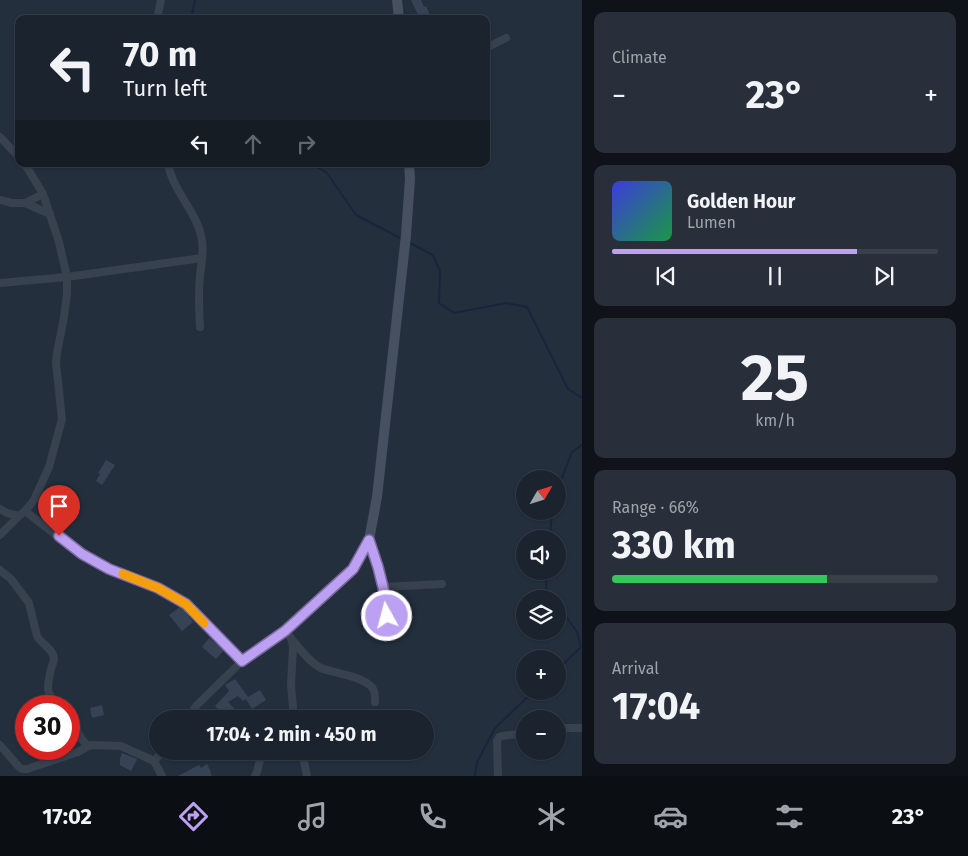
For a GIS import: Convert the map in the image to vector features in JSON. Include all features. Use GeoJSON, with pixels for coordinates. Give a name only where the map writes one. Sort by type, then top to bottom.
{"type":"FeatureCollection","features":[{"type":"Feature","properties":{"kind":"street"},"geometry":{"type":"LineString","coordinates":[[159,15],[161,0]]}},
{"type":"Feature","properties":{"kind":"street"},"geometry":{"type":"LineString","coordinates":[[397,0],[398,15]]}},
{"type":"Feature","properties":{"kind":"street"},"geometry":{"type":"LineString","coordinates":[[490,46],[506,38]]}},
{"type":"Feature","properties":{"kind":"street"},"geometry":{"type":"LineString","coordinates":[[0,137],[15,154]]}},
{"type":"Feature","properties":{"kind":"street"},"geometry":{"type":"LineString","coordinates":[[0,534],[34,500],[49,467],[62,420],[56,363],[67,294],[67,277],[59,242],[43,194],[26,167]]}},
{"type":"Feature","properties":{"kind":"street"},"geometry":{"type":"LineString","coordinates":[[169,167],[176,185],[196,223],[202,241],[198,306],[200,326]]}},
{"type":"Feature","properties":{"kind":"street"},"geometry":{"type":"LineString","coordinates":[[194,710],[242,661],[288,634],[353,569],[369,540],[377,496],[404,245],[410,179],[409,167]]}},
{"type":"Feature","properties":{"kind":"street"},"geometry":{"type":"LineString","coordinates":[[25,203],[43,194]]}},
{"type":"Feature","properties":{"kind":"street"},"geometry":{"type":"LineString","coordinates":[[0,200],[12,203],[25,203],[50,214]]}},
{"type":"Feature","properties":{"kind":"street"},"geometry":{"type":"LineString","coordinates":[[0,283],[67,277],[202,258]]}},
{"type":"Feature","properties":{"kind":"street"},"geometry":{"type":"LineString","coordinates":[[0,509],[22,514],[82,554],[109,569],[158,588],[186,604],[242,661]]}},
{"type":"Feature","properties":{"kind":"street"},"geometry":{"type":"LineString","coordinates":[[369,540],[383,587],[387,616]]}},
{"type":"Feature","properties":{"kind":"street"},"geometry":{"type":"LineString","coordinates":[[0,570],[11,579],[29,603],[37,636],[54,657],[47,688],[50,695]]}},
{"type":"Feature","properties":{"kind":"street"},"geometry":{"type":"LineString","coordinates":[[383,587],[442,584]]}},
{"type":"Feature","properties":{"kind":"street"},"geometry":{"type":"LineString","coordinates":[[288,634],[306,656],[320,668],[356,678],[369,684],[374,691],[375,702]]}},
{"type":"Feature","properties":{"kind":"street"},"geometry":{"type":"LineString","coordinates":[[288,634],[293,648],[293,710]]}},
{"type":"Feature","properties":{"kind":"street"},"geometry":{"type":"LineString","coordinates":[[566,728],[582,728]]}},
{"type":"Feature","properties":{"kind":"street"},"geometry":{"type":"LineString","coordinates":[[498,776],[497,741],[499,737],[516,734]]}},
{"type":"Feature","properties":{"kind":"street"},"geometry":{"type":"LineString","coordinates":[[80,738],[88,746]]}},
{"type":"Feature","properties":{"kind":"street"},"geometry":{"type":"LineString","coordinates":[[0,745],[22,769],[78,752],[88,746],[121,746],[154,761],[162,776]]}},
{"type":"Feature","properties":{"kind":"street"},"geometry":{"type":"LineString","coordinates":[[255,776],[260,760]]}},
{"type":"Feature","properties":{"kind":"street"},"geometry":{"type":"LineString","coordinates":[[304,760],[307,776]]}},
{"type":"Feature","properties":{"kind":"building"},"geometry":{"type":"Polygon","coordinates":[[[411,0],[421,0],[430,15],[418,15],[411,0]]]}},
{"type":"Feature","properties":{"kind":"building"},"geometry":{"type":"Polygon","coordinates":[[[106,460],[115,465],[102,485],[96,481],[100,474],[98,473],[106,460]]]}},
{"type":"Feature","properties":{"kind":"building"},"geometry":{"type":"Polygon","coordinates":[[[62,489],[70,494],[61,510],[53,505],[62,489]]]}},
{"type":"Feature","properties":{"kind":"building"},"geometry":{"type":"Polygon","coordinates":[[[180,607],[193,622],[182,631],[169,615],[180,607]]]}},
{"type":"Feature","properties":{"kind":"building"},"geometry":{"type":"Polygon","coordinates":[[[209,638],[224,650],[216,659],[202,647],[209,638]]]}},
{"type":"Feature","properties":{"kind":"building"},"geometry":{"type":"Polygon","coordinates":[[[235,679],[248,697],[260,690],[266,700],[252,709],[246,699],[243,701],[238,696],[228,702],[234,710],[219,710],[215,706],[229,691],[225,685],[235,679]]]}},
{"type":"Feature","properties":{"kind":"building"},"geometry":{"type":"Polygon","coordinates":[[[102,705],[104,715],[92,718],[90,708],[102,705]]]}},
{"type":"Feature","properties":{"kind":"building"},"geometry":{"type":"Polygon","coordinates":[[[122,753],[137,759],[131,771],[120,765],[122,753]]]}},
{"type":"Feature","properties":{"kind":"building"},"geometry":{"type":"Polygon","coordinates":[[[207,764],[212,776],[178,776],[199,765],[201,768],[207,764]]]}},
{"type":"Feature","properties":{"kind":"waterway"},"geometry":{"type":"LineString","coordinates":[[192,15],[195,0]]}},
{"type":"Feature","properties":{"kind":"waterway"},"geometry":{"type":"LineString","coordinates":[[317,167],[327,173],[356,215],[402,239]]}},
{"type":"Feature","properties":{"kind":"waterway"},"geometry":{"type":"LineString","coordinates":[[408,242],[433,255],[440,271],[439,303],[454,313],[506,303],[527,307],[568,389],[582,398]]}},
{"type":"Feature","properties":{"kind":"waterway"},"geometry":{"type":"LineString","coordinates":[[565,470],[572,452],[582,445]]}},
{"type":"Feature","properties":{"kind":"waterway"},"geometry":{"type":"LineString","coordinates":[[551,520],[551,530]]}},
{"type":"Feature","properties":{"kind":"waterway"},"geometry":{"type":"LineString","coordinates":[[546,580],[547,590]]}},
{"type":"Feature","properties":{"kind":"waterway"},"geometry":{"type":"LineString","coordinates":[[566,616],[577,632],[581,647],[566,661]]}},
{"type":"Feature","properties":{"kind":"waterway"},"geometry":{"type":"LineString","coordinates":[[475,776],[477,762],[495,728],[525,700]]}},
{"type":"Feature","properties":{"kind":"slow traffic"},"geometry":{"type":"LineString","coordinates":[[123,574],[158,588],[186,604],[204,623]]}},
{"type":"Feature","properties":{"kind":"route"},"geometry":{"type":"LineString","coordinates":[[59,536],[82,554],[109,569],[158,588],[186,604],[242,661],[285,631],[353,569],[369,540],[383,587],[387,616]]}}]}
